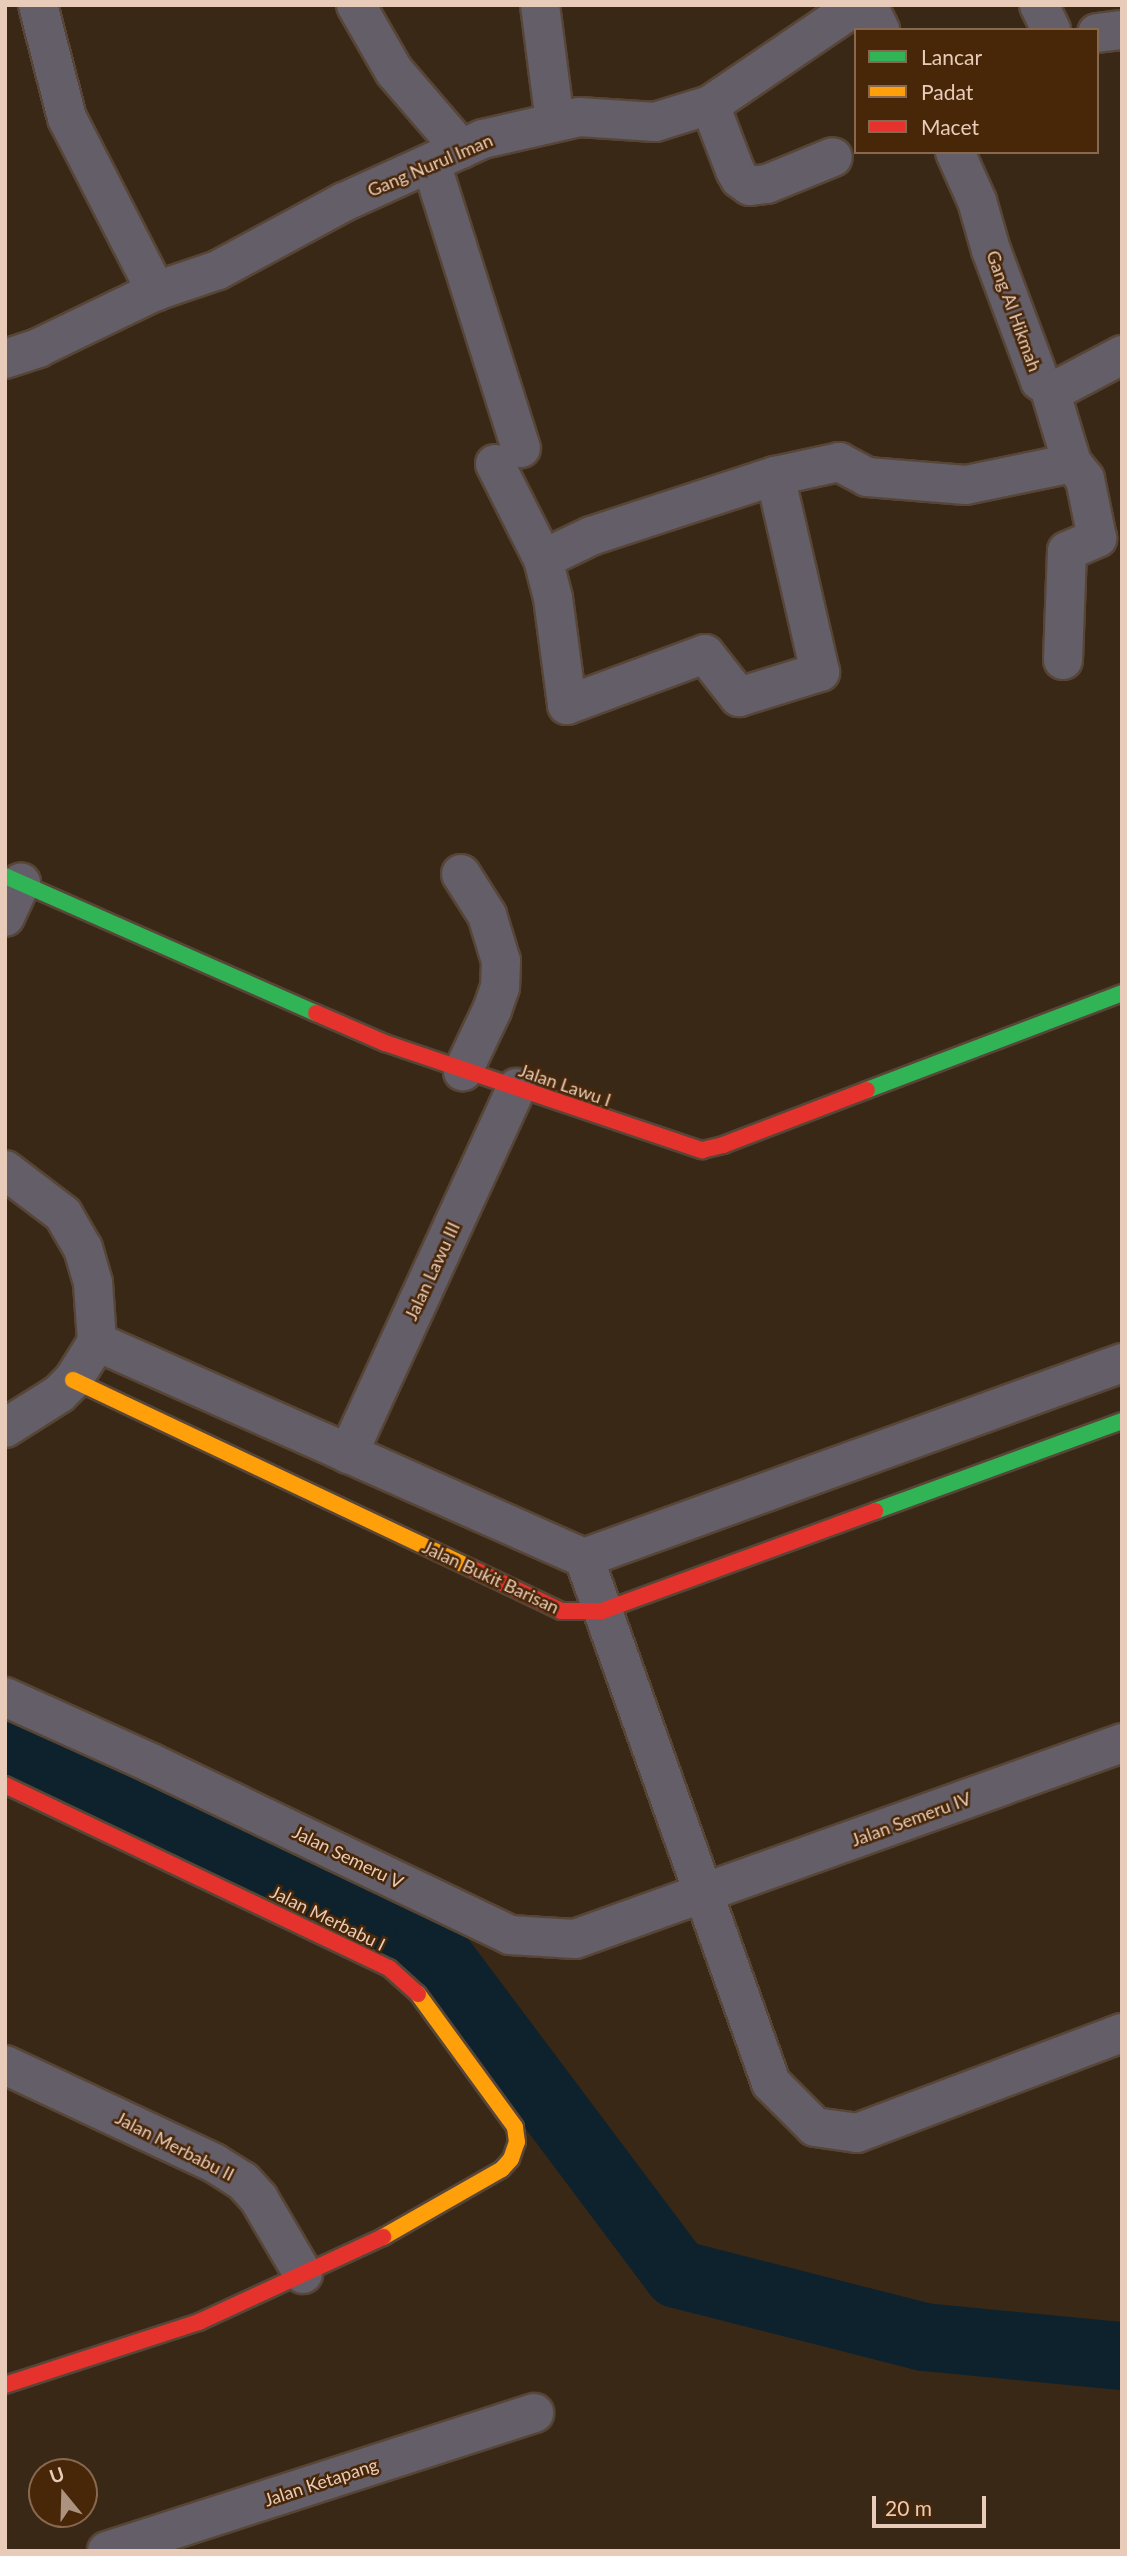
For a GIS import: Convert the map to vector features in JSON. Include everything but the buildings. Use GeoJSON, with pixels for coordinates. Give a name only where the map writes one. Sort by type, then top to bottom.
{"type":"FeatureCollection","features":[{"type":"Feature","properties":{"kind":"street"},"geometry":{"type":"LineString","coordinates":[[38,5],[67,118],[156,291]]}},
{"type":"Feature","properties":{"kind":"street"},"geometry":{"type":"LineString","coordinates":[[356,5],[446,156],[508,456],[543,559],[553,598],[567,705],[705,654],[739,697],[820,672],[775,476]]}},
{"type":"Feature","properties":{"kind":"street"},"geometry":{"type":"LineString","coordinates":[[540,5],[555,122]]}},
{"type":"Feature","properties":{"kind":"street","name":"Gang Nurul Iman"},"geometry":{"type":"LineString","coordinates":[[5,359],[38,348],[156,291],[219,270],[344,202],[483,139],[579,117],[655,122],[710,106],[857,5]]}},
{"type":"Feature","properties":{"kind":"street"},"geometry":{"type":"LineString","coordinates":[[868,5],[879,28]]}},
{"type":"Feature","properties":{"kind":"street"},"geometry":{"type":"LineString","coordinates":[[1039,5],[1050,28]]}},
{"type":"Feature","properties":{"kind":"street"},"geometry":{"type":"LineString","coordinates":[[1099,33],[1122,30]]}},
{"type":"Feature","properties":{"kind":"street"},"geometry":{"type":"LineString","coordinates":[[710,106],[735,170],[740,179],[750,186],[767,184],[833,157]]}},
{"type":"Feature","properties":{"kind":"street","name":"Gang Al Hikmah"},"geometry":{"type":"LineString","coordinates":[[956,154],[977,201],[991,250],[1040,382],[1050,390],[1064,388],[1122,355]]}},
{"type":"Feature","properties":{"kind":"street"},"geometry":{"type":"LineString","coordinates":[[1050,390],[1072,463],[1085,479],[1097,538],[1067,551],[1063,660]]}},
{"type":"Feature","properties":{"kind":"street"},"geometry":{"type":"LineString","coordinates":[[543,559],[590,536],[775,476],[839,462],[867,477],[966,485],[1072,463]]}},
{"type":"Feature","properties":{"kind":"street"},"geometry":{"type":"LineString","coordinates":[[461,874],[487,915],[501,961],[500,987],[463,1071]]}},
{"type":"Feature","properties":{"kind":"street"},"geometry":{"type":"LineString","coordinates":[[5,917],[13,879]]}},
{"type":"Feature","properties":{"kind":"street","name":"Jalan Lawu I"},"geometry":{"type":"LineString","coordinates":[[13,879],[385,1043],[702,1150],[723,1145],[1122,993]]}},
{"type":"Feature","properties":{"kind":"street","name":"Jalan Lawu III"},"geometry":{"type":"LineString","coordinates":[[348,1454],[516,1088]]}},
{"type":"Feature","properties":{"kind":"street"},"geometry":{"type":"LineString","coordinates":[[5,1170],[64,1214],[83,1248],[93,1283],[97,1342],[59,1392],[5,1428]]}},
{"type":"Feature","properties":{"kind":"street"},"geometry":{"type":"LineString","coordinates":[[97,1342],[584,1558],[1122,1363]]}},
{"type":"Feature","properties":{"kind":"street"},"geometry":{"type":"LineString","coordinates":[[5,1412],[59,1392]]}},
{"type":"Feature","properties":{"kind":"street","name":"Jalan Bukit Barisan"},"geometry":{"type":"LineString","coordinates":[[59,1392],[561,1611],[602,1611],[1122,1421]]}},
{"type":"Feature","properties":{"kind":"street"},"geometry":{"type":"LineString","coordinates":[[584,1558],[701,1894],[771,2083],[815,2127],[857,2133],[1122,2033]]}},
{"type":"Feature","properties":{"kind":"street","name":"Jalan Semeru V"},"geometry":{"type":"LineString","coordinates":[[5,1698],[151,1763],[510,1935],[575,1939],[701,1894]]}},
{"type":"Feature","properties":{"kind":"street","name":"Jalan Semeru IV"},"geometry":{"type":"LineString","coordinates":[[701,1894],[1122,1743]]}},
{"type":"Feature","properties":{"kind":"street","name":"Jalan Merbabu I"},"geometry":{"type":"LineString","coordinates":[[5,1785],[389,1968],[419,1995],[515,2127],[517,2142],[512,2159],[485,2180],[374,2242],[199,2322],[5,2385]]}},
{"type":"Feature","properties":{"kind":"street","name":"Jalan Merbabu II"},"geometry":{"type":"LineString","coordinates":[[8,2073],[214,2163],[243,2181],[258,2199],[303,2274]]}},
{"type":"Feature","properties":{"kind":"street","name":"Jalan Ketapang"},"geometry":{"type":"LineString","coordinates":[[107,2551],[534,2413]]}},
{"type":"Feature","properties":{"kind":"waterway"},"geometry":{"type":"LineString","coordinates":[[5,1741],[428,1942],[677,2274],[924,2337],[1122,2356]]}},
{"type":"Feature","properties":{"kind":"traffic: fast"},"geometry":{"type":"LineString","coordinates":[[5,876],[316,1013]]}},
{"type":"Feature","properties":{"kind":"traffic: fast"},"geometry":{"type":"LineString","coordinates":[[867,1090],[1122,993]]}},
{"type":"Feature","properties":{"kind":"traffic: fast"},"geometry":{"type":"LineString","coordinates":[[875,1511],[1122,1421]]}},
{"type":"Feature","properties":{"kind":"traffic: slow"},"geometry":{"type":"LineString","coordinates":[[73,1380],[471,1568]]}},
{"type":"Feature","properties":{"kind":"traffic: slow"},"geometry":{"type":"LineString","coordinates":[[383,2237],[502,2169],[511,2159],[517,2142],[515,2127],[418,1994]]}},
{"type":"Feature","properties":{"kind":"traffic: jam"},"geometry":{"type":"LineString","coordinates":[[316,1013],[385,1043],[702,1150],[723,1145],[867,1090]]}},
{"type":"Feature","properties":{"kind":"traffic: jam"},"geometry":{"type":"LineString","coordinates":[[471,1568],[561,1611],[602,1611],[875,1511]]}},
{"type":"Feature","properties":{"kind":"traffic: jam"},"geometry":{"type":"LineString","coordinates":[[5,1785],[389,1968],[418,1994]]}},
{"type":"Feature","properties":{"kind":"traffic: jam"},"geometry":{"type":"LineString","coordinates":[[5,2385],[199,2322],[383,2237]]}}]}
